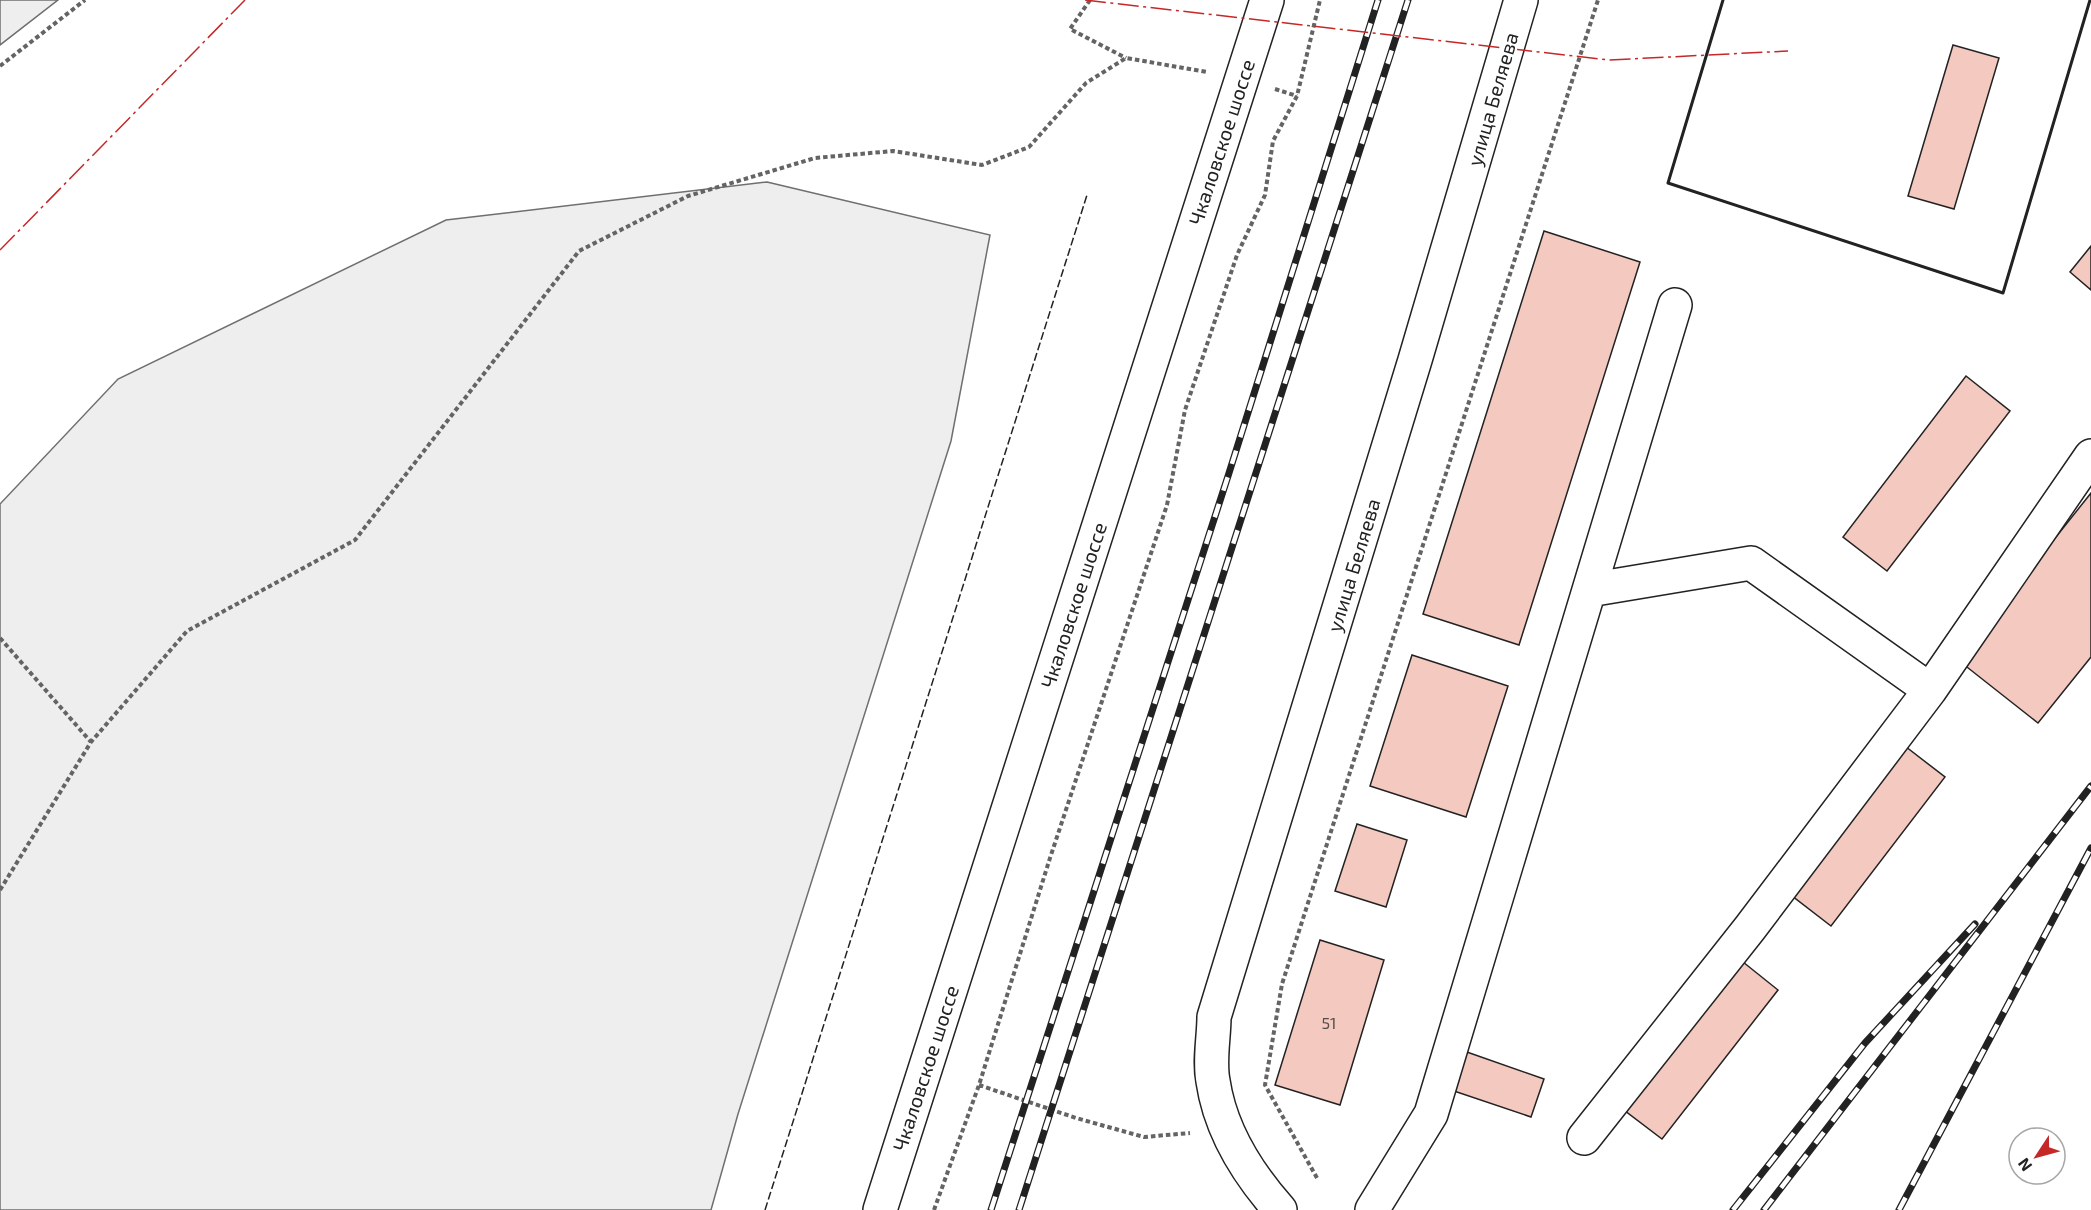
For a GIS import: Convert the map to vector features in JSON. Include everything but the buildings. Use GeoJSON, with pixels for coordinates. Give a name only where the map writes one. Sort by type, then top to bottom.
{"type":"FeatureCollection","features":[{"type":"Feature","properties":{"kind":"street","name":"Чкаловское шоссе"},"geometry":{"type":"LineString","coordinates":[[880,1210],[1267,0]]}},
{"type":"Feature","properties":{"kind":"street","name":"улица Беляева"},"geometry":{"type":"LineString","coordinates":[[1280,1210],[1249,1171],[1227,1131],[1212,1080],[1214,1017],[1415,360],[1521,0]]}},
{"type":"Feature","properties":{"kind":"street"},"geometry":{"type":"LineString","coordinates":[[1372,1210],[1431,1114],[1675,304]]}},
{"type":"Feature","properties":{"kind":"street"},"geometry":{"type":"LineString","coordinates":[[1584,1138],[1750,928],[1930,690],[2091,456]]}},
{"type":"Feature","properties":{"kind":"street"},"geometry":{"type":"LineString","coordinates":[[1589,590],[1751,563],[1930,690]]}},
{"type":"Feature","properties":{"kind":"path"},"geometry":{"type":"LineString","coordinates":[[0,66],[85,0]]}},
{"type":"Feature","properties":{"kind":"path"},"geometry":{"type":"LineString","coordinates":[[1090,0],[1070,29],[1126,58],[1241,78],[1297,96]]}},
{"type":"Feature","properties":{"kind":"path"},"geometry":{"type":"LineString","coordinates":[[934,1210],[979,1085],[1050,858],[1167,505],[1185,410],[1237,255],[1265,195],[1273,141],[1297,96],[1320,0]]}},
{"type":"Feature","properties":{"kind":"path"},"geometry":{"type":"LineString","coordinates":[[1317,1178],[1265,1085],[1282,984],[1598,0]]}},
{"type":"Feature","properties":{"kind":"path"},"geometry":{"type":"LineString","coordinates":[[0,890],[91,742],[187,631],[355,540],[579,251],[688,196],[814,158],[893,151],[982,165],[1029,147],[1086,82],[1126,58]]}},
{"type":"Feature","properties":{"kind":"path"},"geometry":{"type":"LineString","coordinates":[[0,638],[91,742]]}},
{"type":"Feature","properties":{"kind":"path"},"geometry":{"type":"LineString","coordinates":[[979,1085],[1076,1118],[1144,1137],[1227,1131]]}},
{"type":"Feature","properties":{"kind":"shaded area"},"geometry":{"type":"Polygon","coordinates":[[[0,0],[58,0],[0,45],[0,0]]]}},
{"type":"Feature","properties":{"kind":"shaded area"},"geometry":{"type":"Polygon","coordinates":[[[767,182],[990,235],[951,441],[738,1114],[711,1210],[0,1210],[0,504],[118,379],[446,220],[767,182]]]}},
{"type":"Feature","properties":{"kind":"railway"},"geometry":{"type":"LineString","coordinates":[[991,1210],[1229,473],[1378,0]]}},
{"type":"Feature","properties":{"kind":"railway"},"geometry":{"type":"LineString","coordinates":[[1019,1210],[1408,0]]}},
{"type":"Feature","properties":{"kind":"railway"},"geometry":{"type":"LineString","coordinates":[[1764,1210],[2091,786]]}},
{"type":"Feature","properties":{"kind":"railway"},"geometry":{"type":"LineString","coordinates":[[1899,1210],[2091,848]]}},
{"type":"Feature","properties":{"kind":"railway"},"geometry":{"type":"LineString","coordinates":[[1733,1210],[1865,1043],[1975,924]]}},
{"type":"Feature","properties":{"kind":"fence"},"geometry":{"type":"LineString","coordinates":[[765,1210],[1087,195]]}},
{"type":"Feature","properties":{"kind":"wall"},"geometry":{"type":"LineString","coordinates":[[1723,0],[1668,183],[2003,293],[2090,0]]}},
{"type":"Feature","properties":{"kind":"power"},"geometry":{"type":"LineString","coordinates":[[0,250],[245,0]]}},
{"type":"Feature","properties":{"kind":"power"},"geometry":{"type":"LineString","coordinates":[[1085,0],[1609,60],[1788,51]]}}]}
